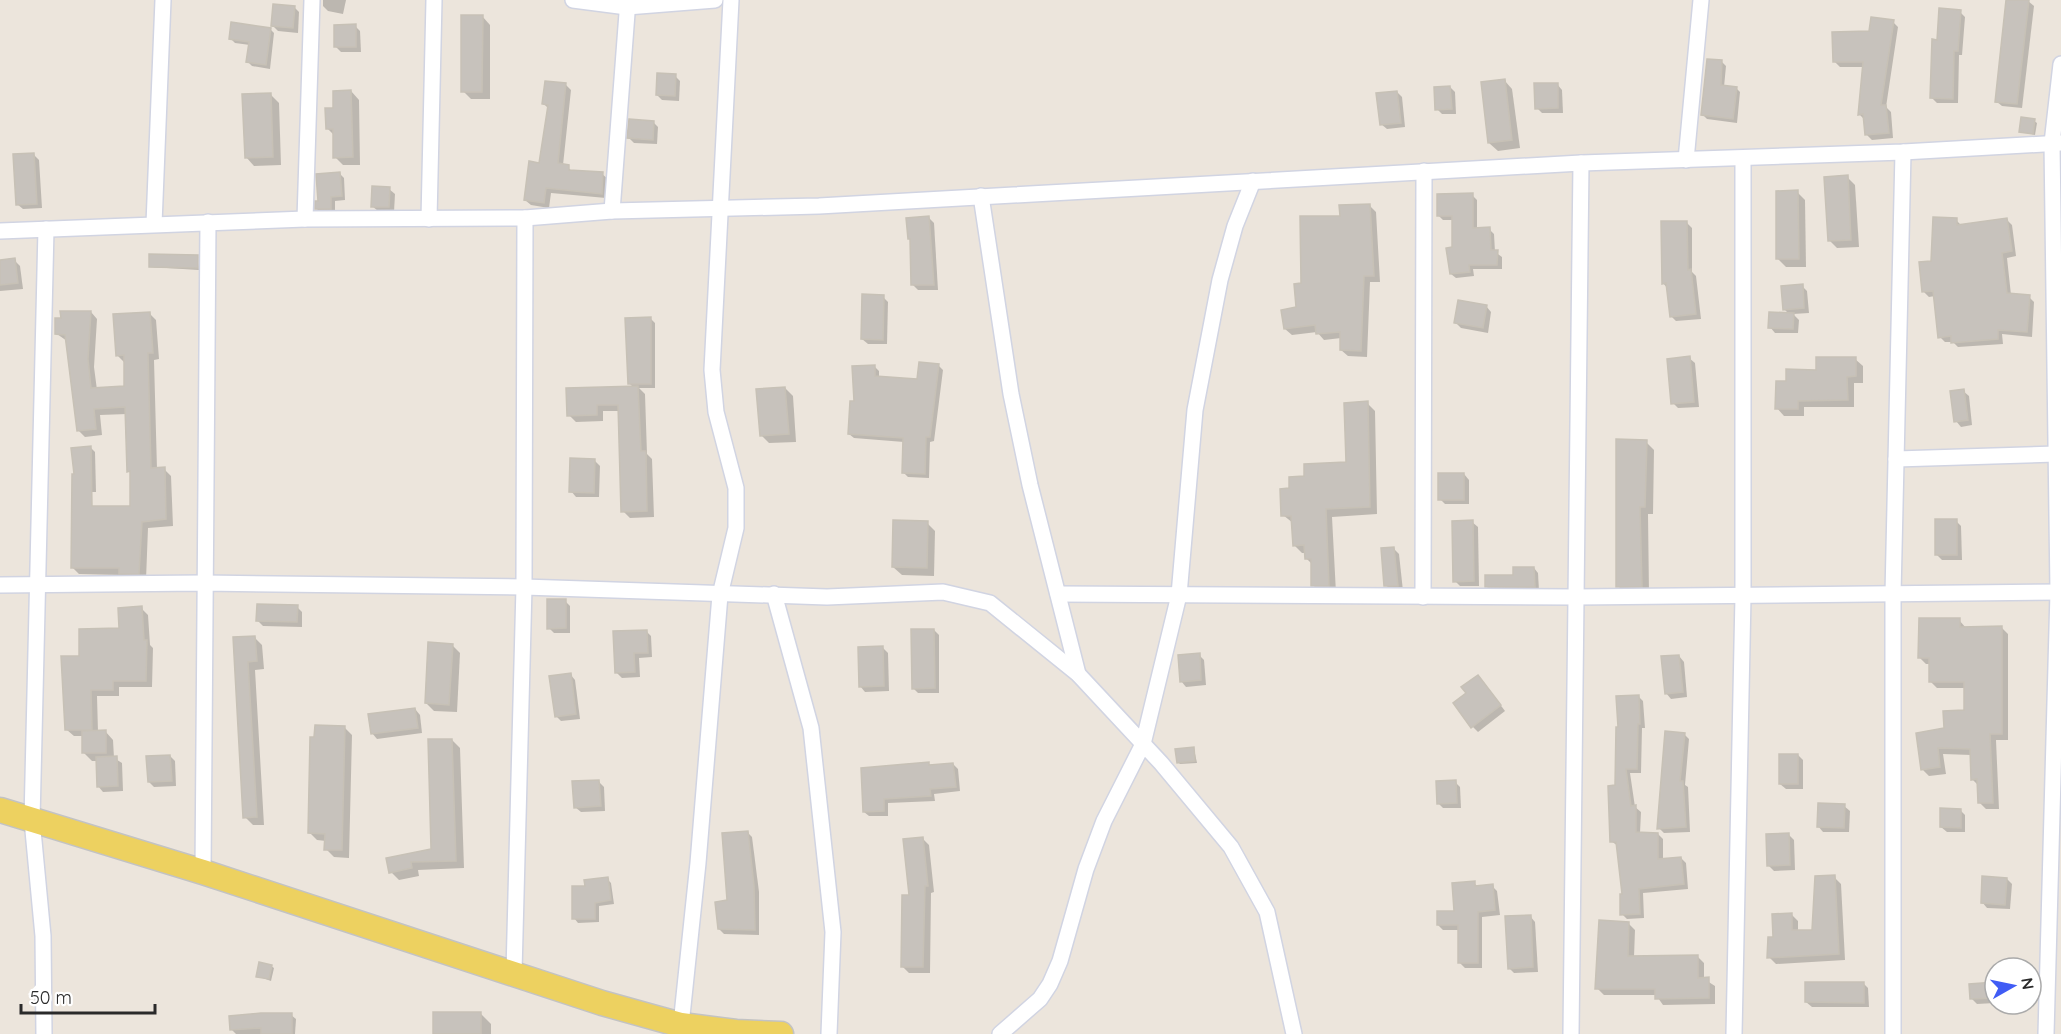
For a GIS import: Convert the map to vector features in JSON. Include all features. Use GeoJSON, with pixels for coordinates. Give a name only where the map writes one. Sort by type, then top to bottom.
{"type":"FeatureCollection","features":[{"type":"Feature","properties":{"kind":"main road"},"geometry":{"type":"LineString","coordinates":[[0,810],[203,872],[514,972],[602,1003],[681,1025],[736,1032],[781,1034]]}},
{"type":"Feature","properties":{"kind":"street"},"geometry":{"type":"LineString","coordinates":[[154,224],[163,0]]}},
{"type":"Feature","properties":{"kind":"street"},"geometry":{"type":"LineString","coordinates":[[305,219],[312,0]]}},
{"type":"Feature","properties":{"kind":"street"},"geometry":{"type":"LineString","coordinates":[[429,219],[434,0]]}},
{"type":"Feature","properties":{"kind":"street"},"geometry":{"type":"LineString","coordinates":[[573,0],[627,3],[715,0]]}},
{"type":"Feature","properties":{"kind":"street"},"geometry":{"type":"LineString","coordinates":[[681,1025],[698,863],[720,595],[736,528],[736,488],[716,412],[712,370],[731,0]]}},
{"type":"Feature","properties":{"kind":"street"},"geometry":{"type":"LineString","coordinates":[[1686,160],[1701,0]]}},
{"type":"Feature","properties":{"kind":"street"},"geometry":{"type":"LineString","coordinates":[[612,211],[627,3]]}},
{"type":"Feature","properties":{"kind":"street"},"geometry":{"type":"LineString","coordinates":[[2046,1034],[2059,592],[2056,454],[2056,143],[2061,64]]}},
{"type":"Feature","properties":{"kind":"street"},"geometry":{"type":"LineString","coordinates":[[0,231],[305,219],[525,218],[612,211],[819,206],[1581,163],[1903,152],[2056,143]]}},
{"type":"Feature","properties":{"kind":"street"},"geometry":{"type":"LineString","coordinates":[[1893,1034],[1893,594],[1903,152]]}},
{"type":"Feature","properties":{"kind":"street"},"geometry":{"type":"LineString","coordinates":[[1734,1034],[1743,596],[1743,158]]}},
{"type":"Feature","properties":{"kind":"street"},"geometry":{"type":"LineString","coordinates":[[1571,1034],[1581,163]]}},
{"type":"Feature","properties":{"kind":"street"},"geometry":{"type":"LineString","coordinates":[[1423,597],[1424,171]]}},
{"type":"Feature","properties":{"kind":"street"},"geometry":{"type":"LineString","coordinates":[[1000,1034],[1040,999],[1050,984],[1060,961],[1086,869],[1104,821],[1143,744],[1179,595],[1196,410],[1221,280],[1235,226],[1253,181]]}},
{"type":"Feature","properties":{"kind":"street"},"geometry":{"type":"LineString","coordinates":[[981,196],[1011,394],[1030,485],[1078,674]]}},
{"type":"Feature","properties":{"kind":"street"},"geometry":{"type":"LineString","coordinates":[[514,972],[524,587],[525,218]]}},
{"type":"Feature","properties":{"kind":"street"},"geometry":{"type":"LineString","coordinates":[[203,872],[208,222]]}},
{"type":"Feature","properties":{"kind":"street"},"geometry":{"type":"LineString","coordinates":[[44,1034],[43,936],[32,820],[46,229]]}},
{"type":"Feature","properties":{"kind":"street"},"geometry":{"type":"LineString","coordinates":[[1896,459],[2056,454]]}},
{"type":"Feature","properties":{"kind":"street"},"geometry":{"type":"LineString","coordinates":[[0,585],[204,583],[524,587],[827,597],[943,592],[990,603],[1078,674],[1143,744],[1232,847],[1267,912],[1294,1034]]}},
{"type":"Feature","properties":{"kind":"street"},"geometry":{"type":"LineString","coordinates":[[1058,594],[1576,597],[2059,592]]}},
{"type":"Feature","properties":{"kind":"street"},"geometry":{"type":"LineString","coordinates":[[774,594],[811,728],[833,932],[829,1034]]}},
{"type":"Feature","properties":{"kind":"building"},"geometry":{"type":"Polygon","coordinates":[[[2006,0],[2029,0],[2017,104],[1995,102],[2006,0]]]}},
{"type":"Feature","properties":{"kind":"building"},"geometry":{"type":"Polygon","coordinates":[[[273,4],[295,6],[293,28],[271,26],[273,4]]]}},
{"type":"Feature","properties":{"kind":"building"},"geometry":{"type":"Polygon","coordinates":[[[1939,8],[1961,10],[1958,51],[1954,51],[1953,99],[1930,98],[1932,39],[1937,40],[1939,8]]]}},
{"type":"Feature","properties":{"kind":"building"},"geometry":{"type":"Polygon","coordinates":[[[461,15],[483,15],[482,92],[461,92],[461,15]]]}},
{"type":"Feature","properties":{"kind":"building"},"geometry":{"type":"Polygon","coordinates":[[[1871,17],[1894,20],[1881,105],[1886,105],[1889,133],[1865,135],[1863,114],[1858,115],[1863,62],[1833,62],[1832,32],[1869,31],[1871,17]]]}},
{"type":"Feature","properties":{"kind":"building"},"geometry":{"type":"Polygon","coordinates":[[[231,22],[271,28],[266,65],[246,62],[249,42],[229,39],[231,22]]]}},
{"type":"Feature","properties":{"kind":"building"},"geometry":{"type":"Polygon","coordinates":[[[356,24],[356,47],[334,47],[334,25],[356,24]]]}},
{"type":"Feature","properties":{"kind":"building"},"geometry":{"type":"Polygon","coordinates":[[[1707,59],[1722,60],[1721,85],[1737,87],[1733,119],[1701,115],[1707,59]]]}},
{"type":"Feature","properties":{"kind":"building"},"geometry":{"type":"Polygon","coordinates":[[[657,73],[676,74],[675,96],[656,95],[657,73]]]}},
{"type":"Feature","properties":{"kind":"building"},"geometry":{"type":"Polygon","coordinates":[[[1505,79],[1512,140],[1488,143],[1481,82],[1505,79]]]}},
{"type":"Feature","properties":{"kind":"building"},"geometry":{"type":"Polygon","coordinates":[[[545,81],[566,83],[558,163],[569,165],[569,170],[603,172],[602,194],[546,188],[544,203],[524,200],[529,161],[539,163],[548,105],[542,104],[545,81]]]}},
{"type":"Feature","properties":{"kind":"building"},"geometry":{"type":"Polygon","coordinates":[[[1534,83],[1558,83],[1558,108],[1535,109],[1534,83]]]}},
{"type":"Feature","properties":{"kind":"building"},"geometry":{"type":"Polygon","coordinates":[[[1450,86],[1452,109],[1435,110],[1434,87],[1450,86]]]}},
{"type":"Feature","properties":{"kind":"building"},"geometry":{"type":"Polygon","coordinates":[[[351,90],[353,157],[333,158],[333,129],[326,129],[325,108],[333,108],[333,91],[351,90]]]}},
{"type":"Feature","properties":{"kind":"building"},"geometry":{"type":"Polygon","coordinates":[[[1397,91],[1401,123],[1380,125],[1376,93],[1397,91]]]}},
{"type":"Feature","properties":{"kind":"building"},"geometry":{"type":"Polygon","coordinates":[[[271,93],[273,157],[245,158],[242,94],[271,93]]]}},
{"type":"Feature","properties":{"kind":"building"},"geometry":{"type":"Polygon","coordinates":[[[2021,117],[2035,119],[2033,134],[2019,132],[2021,117]]]}},
{"type":"Feature","properties":{"kind":"building"},"geometry":{"type":"Polygon","coordinates":[[[629,119],[654,121],[653,140],[627,138],[629,119]]]}},
{"type":"Feature","properties":{"kind":"building"},"geometry":{"type":"Polygon","coordinates":[[[34,153],[37,204],[16,205],[13,154],[34,153]]]}},
{"type":"Feature","properties":{"kind":"building"},"geometry":{"type":"Polygon","coordinates":[[[340,172],[342,196],[331,197],[331,209],[315,209],[315,201],[318,201],[316,174],[340,172]]]}},
{"type":"Feature","properties":{"kind":"building"},"geometry":{"type":"Polygon","coordinates":[[[1848,175],[1851,240],[1828,241],[1824,177],[1848,175]]]}},
{"type":"Feature","properties":{"kind":"building"},"geometry":{"type":"Polygon","coordinates":[[[372,186],[390,187],[389,207],[371,207],[372,186]]]}},
{"type":"Feature","properties":{"kind":"building"},"geometry":{"type":"Polygon","coordinates":[[[1798,190],[1799,259],[1776,259],[1776,191],[1798,190]]]}},
{"type":"Feature","properties":{"kind":"building"},"geometry":{"type":"Polygon","coordinates":[[[1473,193],[1473,228],[1490,227],[1491,250],[1498,250],[1497,265],[1469,265],[1470,272],[1450,274],[1446,248],[1452,247],[1452,216],[1437,216],[1437,194],[1473,193]]]}},
{"type":"Feature","properties":{"kind":"building"},"geometry":{"type":"Polygon","coordinates":[[[1370,204],[1374,276],[1364,276],[1361,351],[1340,350],[1340,332],[1316,334],[1315,325],[1284,329],[1281,310],[1296,307],[1294,284],[1301,283],[1300,216],[1340,216],[1339,205],[1370,204]]]}},
{"type":"Feature","properties":{"kind":"building"},"geometry":{"type":"Polygon","coordinates":[[[929,216],[934,285],[911,285],[910,239],[908,239],[906,218],[929,216]]]}},
{"type":"Feature","properties":{"kind":"building"},"geometry":{"type":"Polygon","coordinates":[[[1933,217],[1957,218],[1957,225],[2007,218],[2012,251],[2002,253],[2007,293],[2030,295],[2027,332],[1998,330],[1998,339],[1951,343],[1951,336],[1938,338],[1933,291],[1922,292],[1919,262],[1931,261],[1933,217]]]}},
{"type":"Feature","properties":{"kind":"building"},"geometry":{"type":"Polygon","coordinates":[[[1661,221],[1687,221],[1688,270],[1691,269],[1696,314],[1670,317],[1666,283],[1662,284],[1661,221]]]}},
{"type":"Feature","properties":{"kind":"building"},"geometry":{"type":"Polygon","coordinates":[[[149,254],[198,255],[198,268],[149,267],[149,254]]]}},
{"type":"Feature","properties":{"kind":"building"},"geometry":{"type":"Polygon","coordinates":[[[15,258],[18,283],[0,285],[0,260],[15,258]]]}},
{"type":"Feature","properties":{"kind":"building"},"geometry":{"type":"Polygon","coordinates":[[[1803,284],[1804,308],[1783,310],[1781,286],[1803,284]]]}},
{"type":"Feature","properties":{"kind":"building"},"geometry":{"type":"Polygon","coordinates":[[[862,294],[884,295],[883,340],[861,339],[862,294]]]}},
{"type":"Feature","properties":{"kind":"building"},"geometry":{"type":"Polygon","coordinates":[[[1458,300],[1487,305],[1483,328],[1454,323],[1458,300]]]}},
{"type":"Feature","properties":{"kind":"building"},"geometry":{"type":"Polygon","coordinates":[[[60,311],[91,311],[88,359],[91,388],[124,386],[124,355],[116,356],[113,314],[150,312],[153,353],[148,353],[151,468],[165,467],[166,519],[142,522],[139,574],[119,574],[119,568],[71,568],[72,474],[74,474],[71,448],[91,446],[92,506],[130,506],[130,471],[127,472],[125,407],[94,409],[96,429],[77,431],[65,335],[55,334],[55,318],[61,318],[60,311]]]}},
{"type":"Feature","properties":{"kind":"building"},"geometry":{"type":"Polygon","coordinates":[[[1769,312],[1794,313],[1793,329],[1768,328],[1769,312]]]}},
{"type":"Feature","properties":{"kind":"building"},"geometry":{"type":"Polygon","coordinates":[[[651,317],[651,384],[628,384],[625,318],[651,317]]]}},
{"type":"Feature","properties":{"kind":"building"},"geometry":{"type":"Polygon","coordinates":[[[1690,356],[1694,402],[1671,404],[1667,359],[1690,356]]]}},
{"type":"Feature","properties":{"kind":"building"},"geometry":{"type":"Polygon","coordinates":[[[1816,357],[1856,357],[1856,376],[1847,377],[1848,400],[1798,401],[1798,409],[1775,409],[1776,381],[1786,381],[1786,369],[1816,370],[1816,357]]]}},
{"type":"Feature","properties":{"kind":"building"},"geometry":{"type":"Polygon","coordinates":[[[919,362],[939,364],[930,437],[926,437],[925,474],[902,473],[903,438],[848,434],[850,401],[854,401],[852,366],[875,365],[875,376],[917,379],[919,362]]]}},
{"type":"Feature","properties":{"kind":"building"},"geometry":{"type":"Polygon","coordinates":[[[638,386],[641,451],[646,451],[647,511],[621,512],[618,405],[597,405],[597,415],[567,416],[566,388],[638,386]]]}},
{"type":"Feature","properties":{"kind":"building"},"geometry":{"type":"Polygon","coordinates":[[[785,387],[789,434],[760,436],[756,389],[785,387]]]}},
{"type":"Feature","properties":{"kind":"building"},"geometry":{"type":"Polygon","coordinates":[[[1964,389],[1968,420],[1954,422],[1950,391],[1964,389]]]}},
{"type":"Feature","properties":{"kind":"building"},"geometry":{"type":"Polygon","coordinates":[[[1368,401],[1370,507],[1326,509],[1329,586],[1311,586],[1311,559],[1305,559],[1304,545],[1293,546],[1291,516],[1281,516],[1280,489],[1289,488],[1289,477],[1304,476],[1304,464],[1346,462],[1344,403],[1368,401]]]}},
{"type":"Feature","properties":{"kind":"building"},"geometry":{"type":"Polygon","coordinates":[[[1616,439],[1647,440],[1645,507],[1640,507],[1642,587],[1616,587],[1616,439]]]}},
{"type":"Feature","properties":{"kind":"building"},"geometry":{"type":"Polygon","coordinates":[[[570,458],[595,459],[594,493],[569,492],[570,458]]]}},
{"type":"Feature","properties":{"kind":"building"},"geometry":{"type":"Polygon","coordinates":[[[1438,473],[1464,473],[1464,500],[1438,500],[1438,473]]]}},
{"type":"Feature","properties":{"kind":"building"},"geometry":{"type":"Polygon","coordinates":[[[1935,519],[1957,519],[1957,555],[1935,555],[1935,519]]]}},
{"type":"Feature","properties":{"kind":"building"},"geometry":{"type":"Polygon","coordinates":[[[893,520],[928,521],[927,568],[892,567],[893,520]]]}},
{"type":"Feature","properties":{"kind":"building"},"geometry":{"type":"Polygon","coordinates":[[[1473,520],[1474,581],[1453,582],[1452,521],[1473,520]]]}},
{"type":"Feature","properties":{"kind":"building"},"geometry":{"type":"Polygon","coordinates":[[[1394,547],[1398,586],[1384,586],[1381,548],[1394,547]]]}},
{"type":"Feature","properties":{"kind":"building"},"geometry":{"type":"Polygon","coordinates":[[[1513,567],[1534,567],[1535,587],[1485,587],[1485,575],[1513,575],[1513,567]]]}},
{"type":"Feature","properties":{"kind":"building"},"geometry":{"type":"Polygon","coordinates":[[[547,599],[566,599],[566,628],[547,629],[547,599]]]}},
{"type":"Feature","properties":{"kind":"building"},"geometry":{"type":"Polygon","coordinates":[[[257,604],[298,605],[297,622],[256,621],[257,604]]]}},
{"type":"Feature","properties":{"kind":"building"},"geometry":{"type":"Polygon","coordinates":[[[142,606],[144,640],[147,640],[146,681],[113,681],[113,690],[91,690],[92,730],[65,730],[61,656],[79,656],[79,629],[119,628],[118,608],[142,606]]]}},
{"type":"Feature","properties":{"kind":"building"},"geometry":{"type":"Polygon","coordinates":[[[1919,618],[1960,618],[1960,627],[2002,626],[2002,734],[1990,734],[1993,803],[1978,803],[1977,779],[1971,780],[1970,749],[1938,748],[1940,767],[1921,770],[1916,733],[1944,728],[1943,711],[1964,710],[1964,682],[1929,682],[1929,658],[1918,658],[1919,618]]]}},
{"type":"Feature","properties":{"kind":"building"},"geometry":{"type":"Polygon","coordinates":[[[911,629],[934,629],[935,688],[912,689],[911,629]]]}},
{"type":"Feature","properties":{"kind":"building"},"geometry":{"type":"Polygon","coordinates":[[[647,630],[648,653],[634,653],[635,672],[615,673],[613,631],[647,630]]]}},
{"type":"Feature","properties":{"kind":"building"},"geometry":{"type":"Polygon","coordinates":[[[255,636],[257,661],[248,662],[257,817],[243,818],[233,637],[255,636]]]}},
{"type":"Feature","properties":{"kind":"building"},"geometry":{"type":"Polygon","coordinates":[[[428,642],[453,644],[449,705],[425,703],[428,642]]]}},
{"type":"Feature","properties":{"kind":"building"},"geometry":{"type":"Polygon","coordinates":[[[883,646],[884,686],[859,687],[858,647],[883,646]]]}},
{"type":"Feature","properties":{"kind":"building"},"geometry":{"type":"Polygon","coordinates":[[[1200,653],[1201,680],[1180,682],[1178,655],[1200,653]]]}},
{"type":"Feature","properties":{"kind":"building"},"geometry":{"type":"Polygon","coordinates":[[[1679,655],[1683,692],[1665,694],[1661,656],[1679,655]]]}},
{"type":"Feature","properties":{"kind":"building"},"geometry":{"type":"Polygon","coordinates":[[[571,673],[576,714],[555,717],[549,676],[571,673]]]}},
{"type":"Feature","properties":{"kind":"building"},"geometry":{"type":"Polygon","coordinates":[[[1478,675],[1501,705],[1471,728],[1453,703],[1466,693],[1461,687],[1478,675]]]}},
{"type":"Feature","properties":{"kind":"building"},"geometry":{"type":"Polygon","coordinates":[[[1639,695],[1637,769],[1626,769],[1631,806],[1636,805],[1636,832],[1658,833],[1658,859],[1681,857],[1684,884],[1639,889],[1640,914],[1620,915],[1620,894],[1622,894],[1616,842],[1610,842],[1608,786],[1615,785],[1616,727],[1618,727],[1616,696],[1639,695]]]}},
{"type":"Feature","properties":{"kind":"building"},"geometry":{"type":"Polygon","coordinates":[[[415,708],[418,728],[371,734],[368,714],[415,708]]]}},
{"type":"Feature","properties":{"kind":"building"},"geometry":{"type":"Polygon","coordinates":[[[315,725],[345,726],[342,850],[324,850],[325,834],[308,833],[310,737],[314,737],[315,725]]]}},
{"type":"Feature","properties":{"kind":"building"},"geometry":{"type":"Polygon","coordinates":[[[106,730],[106,753],[82,753],[82,731],[106,730]]]}},
{"type":"Feature","properties":{"kind":"building"},"geometry":{"type":"Polygon","coordinates":[[[1665,731],[1685,733],[1680,781],[1683,781],[1686,827],[1657,829],[1665,731]]]}},
{"type":"Feature","properties":{"kind":"building"},"geometry":{"type":"Polygon","coordinates":[[[428,739],[452,739],[456,861],[411,862],[412,868],[389,873],[386,858],[431,849],[428,739]]]}},
{"type":"Feature","properties":{"kind":"building"},"geometry":{"type":"Polygon","coordinates":[[[1194,747],[1195,761],[1177,763],[1175,749],[1194,747]]]}},
{"type":"Feature","properties":{"kind":"building"},"geometry":{"type":"Polygon","coordinates":[[[1779,754],[1798,754],[1798,784],[1779,784],[1779,754]]]}},
{"type":"Feature","properties":{"kind":"building"},"geometry":{"type":"Polygon","coordinates":[[[170,755],[172,781],[148,782],[146,756],[170,755]]]}},
{"type":"Feature","properties":{"kind":"building"},"geometry":{"type":"Polygon","coordinates":[[[117,756],[118,786],[97,787],[96,757],[117,756]]]}},
{"type":"Feature","properties":{"kind":"building"},"geometry":{"type":"Polygon","coordinates":[[[929,762],[929,765],[953,763],[956,787],[930,789],[931,796],[884,799],[884,811],[863,812],[861,768],[929,762]]]}},
{"type":"Feature","properties":{"kind":"building"},"geometry":{"type":"Polygon","coordinates":[[[599,780],[601,806],[574,808],[572,781],[599,780]]]}},
{"type":"Feature","properties":{"kind":"building"},"geometry":{"type":"Polygon","coordinates":[[[1456,780],[1457,803],[1437,804],[1436,781],[1456,780]]]}},
{"type":"Feature","properties":{"kind":"building"},"geometry":{"type":"Polygon","coordinates":[[[1818,803],[1845,804],[1844,828],[1817,827],[1818,803]]]}},
{"type":"Feature","properties":{"kind":"building"},"geometry":{"type":"Polygon","coordinates":[[[1940,808],[1961,809],[1961,828],[1940,827],[1940,808]]]}},
{"type":"Feature","properties":{"kind":"building"},"geometry":{"type":"Polygon","coordinates":[[[748,831],[754,886],[755,930],[718,929],[715,902],[727,900],[722,833],[748,831]]]}},
{"type":"Feature","properties":{"kind":"building"},"geometry":{"type":"Polygon","coordinates":[[[1789,833],[1790,865],[1767,866],[1766,834],[1789,833]]]}},
{"type":"Feature","properties":{"kind":"building"},"geometry":{"type":"Polygon","coordinates":[[[923,837],[928,886],[925,886],[923,967],[901,967],[902,895],[909,895],[903,839],[923,837]]]}},
{"type":"Feature","properties":{"kind":"building"},"geometry":{"type":"Polygon","coordinates":[[[1835,875],[1839,954],[1767,958],[1768,937],[1773,937],[1772,914],[1792,913],[1792,930],[1812,930],[1815,876],[1835,875]]]}},
{"type":"Feature","properties":{"kind":"building"},"geometry":{"type":"Polygon","coordinates":[[[1982,876],[2007,878],[2005,905],[1981,903],[1982,876]]]}},
{"type":"Feature","properties":{"kind":"building"},"geometry":{"type":"Polygon","coordinates":[[[608,877],[611,900],[595,903],[595,919],[572,919],[572,886],[585,886],[584,880],[608,877]]]}},
{"type":"Feature","properties":{"kind":"building"},"geometry":{"type":"Polygon","coordinates":[[[1475,881],[1475,886],[1493,884],[1495,910],[1478,912],[1478,963],[1458,963],[1458,925],[1437,925],[1437,911],[1454,911],[1452,883],[1475,881]]]}},
{"type":"Feature","properties":{"kind":"building"},"geometry":{"type":"Polygon","coordinates":[[[1531,915],[1533,967],[1508,969],[1505,916],[1531,915]]]}},
{"type":"Feature","properties":{"kind":"building"},"geometry":{"type":"Polygon","coordinates":[[[1599,920],[1629,922],[1628,956],[1698,955],[1698,978],[1709,977],[1709,998],[1655,999],[1655,989],[1595,989],[1599,920]]]}},
{"type":"Feature","properties":{"kind":"building"},"geometry":{"type":"Polygon","coordinates":[[[259,962],[272,965],[269,979],[256,977],[259,962]]]}},
{"type":"Feature","properties":{"kind":"building"},"geometry":{"type":"Polygon","coordinates":[[[1805,982],[1864,982],[1864,1003],[1805,1002],[1805,982]]]}},
{"type":"Feature","properties":{"kind":"building"},"geometry":{"type":"Polygon","coordinates":[[[1983,983],[1983,998],[1970,999],[1969,984],[1983,983]]]}},
{"type":"Feature","properties":{"kind":"building"},"geometry":{"type":"Polygon","coordinates":[[[433,1012],[481,1012],[481,1034],[433,1034],[433,1012]]]}},
{"type":"Feature","properties":{"kind":"building"},"geometry":{"type":"Polygon","coordinates":[[[292,1013],[292,1034],[261,1034],[261,1028],[230,1030],[229,1016],[292,1013]]]}}]}
